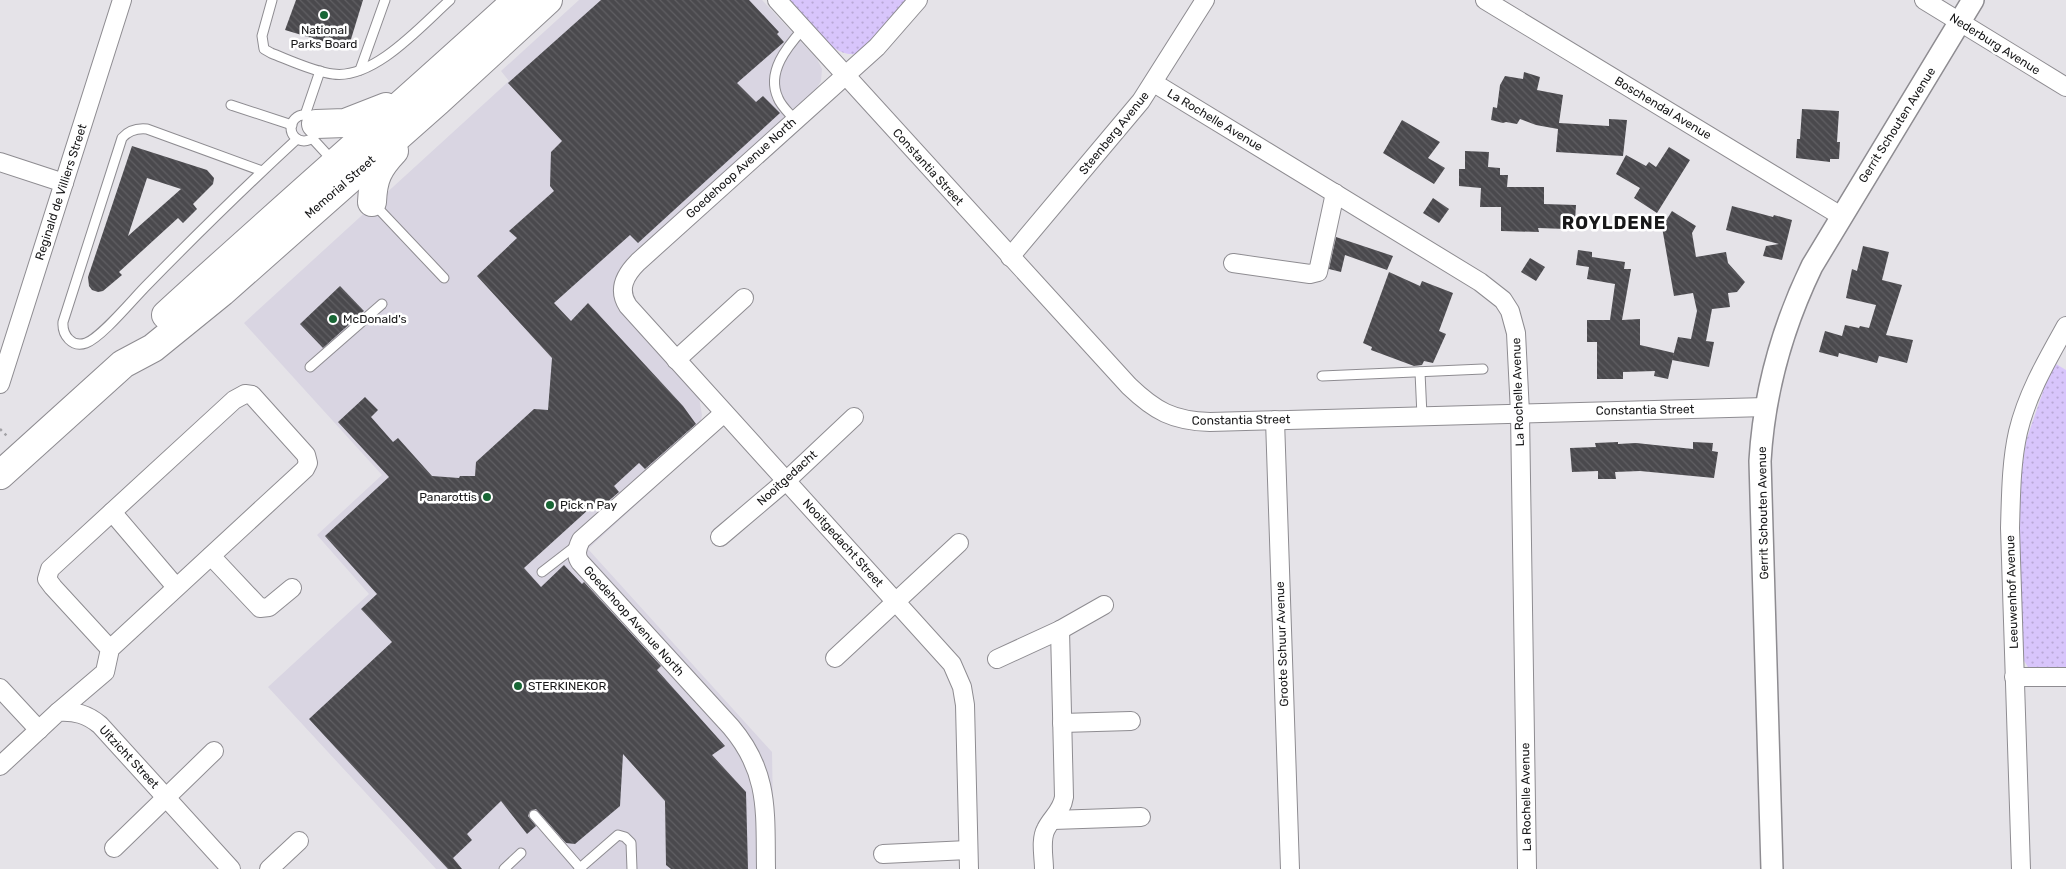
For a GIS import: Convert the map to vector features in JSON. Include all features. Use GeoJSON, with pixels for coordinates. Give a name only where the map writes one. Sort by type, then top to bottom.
{"type":"FeatureCollection","features":[{"type":"Feature","properties":{"kind":"highway","name":"Memorial Street"},"geometry":{"type":"LineString","coordinates":[[0,475],[123,364],[153,348],[222,292],[351,180],[517,0]]}},
{"type":"Feature","properties":{"kind":"highway","name":"Memorial Street"},"geometry":{"type":"LineString","coordinates":[[426,98],[548,0]]}},
{"type":"Feature","properties":{"kind":"highway"},"geometry":{"type":"LineString","coordinates":[[304,128],[353,122],[426,98],[424,121],[380,167],[375,179],[351,180]]}},
{"type":"Feature","properties":{"kind":"street","name":"Reginald de Villiers Street"},"geometry":{"type":"LineString","coordinates":[[0,384],[122,0]]}},
{"type":"Feature","properties":{"kind":"street","name":"Constantia Street"},"geometry":{"type":"LineString","coordinates":[[777,0],[1129,386],[1158,410],[1170,416],[1195,422],[1766,407]]}},
{"type":"Feature","properties":{"kind":"street","name":"Goedehoop Avenue North"},"geometry":{"type":"LineString","coordinates":[[638,262],[877,47],[918,0]]}},
{"type":"Feature","properties":{"kind":"street","name":"Steenberg Avenue"},"geometry":{"type":"LineString","coordinates":[[1010,257],[1129,116],[1154,83],[1205,0]]}},
{"type":"Feature","properties":{"kind":"street","name":"Boschendal Avenue"},"geometry":{"type":"LineString","coordinates":[[1485,0],[1841,216]]}},
{"type":"Feature","properties":{"kind":"street","name":"Nederburg Avenue"},"geometry":{"type":"LineString","coordinates":[[1924,0],[2066,87]]}},
{"type":"Feature","properties":{"kind":"street","name":"Gerrit Schouten Avenue"},"geometry":{"type":"LineString","coordinates":[[1772,869],[1761,446],[1766,407],[1779,346],[1796,300],[1812,266],[1974,0]]}},
{"type":"Feature","properties":{"kind":"street","name":"La Rochelle Avenue"},"geometry":{"type":"LineString","coordinates":[[1154,83],[1480,282],[1502,300],[1510,311],[1516,333],[1520,413],[1527,869]]}},
{"type":"Feature","properties":{"kind":"street"},"geometry":{"type":"LineString","coordinates":[[0,162],[64,183]]}},
{"type":"Feature","properties":{"kind":"street"},"geometry":{"type":"LineString","coordinates":[[1233,263],[1310,274],[1318,272],[1335,193]]}},
{"type":"Feature","properties":{"kind":"street","name":"Nooitgedacht Street"},"geometry":{"type":"LineString","coordinates":[[638,262],[623,283],[624,300],[724,413],[946,655],[956,670],[962,687],[965,705],[969,869]]}},
{"type":"Feature","properties":{"kind":"street"},"geometry":{"type":"LineString","coordinates":[[676,360],[744,298]]}},
{"type":"Feature","properties":{"kind":"street","name":"Leeuwenhof Avenue"},"geometry":{"type":"LineString","coordinates":[[2021,869],[2010,528],[2012,472],[2018,431],[2033,386],[2060,352],[2066,326]]}},
{"type":"Feature","properties":{"kind":"street"},"geometry":{"type":"LineString","coordinates":[[0,766],[58,712],[105,672],[110,649],[301,474],[308,463],[306,455],[252,394],[244,394],[234,400],[50,569],[47,579],[53,587],[110,649]]}},
{"type":"Feature","properties":{"kind":"street"},"geometry":{"type":"LineString","coordinates":[[579,544],[724,413]]}},
{"type":"Feature","properties":{"kind":"street","name":"Nooitgedacht"},"geometry":{"type":"LineString","coordinates":[[720,537],[786,480],[854,417]]}},
{"type":"Feature","properties":{"kind":"street","name":"Groote Schuur Avenue"},"geometry":{"type":"LineString","coordinates":[[1275,420],[1290,869]]}},
{"type":"Feature","properties":{"kind":"street"},"geometry":{"type":"LineString","coordinates":[[112,512],[176,587]]}},
{"type":"Feature","properties":{"kind":"street"},"geometry":{"type":"LineString","coordinates":[[835,658],[959,543]]}},
{"type":"Feature","properties":{"kind":"street","name":"Goedehoop Avenue North"},"geometry":{"type":"LineString","coordinates":[[579,544],[577,552],[580,562],[731,727],[751,755],[764,794],[766,869]]}},
{"type":"Feature","properties":{"kind":"street"},"geometry":{"type":"LineString","coordinates":[[211,556],[260,608],[269,607],[292,588]]}},
{"type":"Feature","properties":{"kind":"street"},"geometry":{"type":"LineString","coordinates":[[997,659],[1060,630],[1104,605]]}},
{"type":"Feature","properties":{"kind":"street"},"geometry":{"type":"LineString","coordinates":[[1044,869],[1043,839],[1046,829],[1054,820],[1063,801],[1060,630]]}},
{"type":"Feature","properties":{"kind":"street"},"geometry":{"type":"LineString","coordinates":[[2014,677],[2066,677]]}},
{"type":"Feature","properties":{"kind":"street"},"geometry":{"type":"LineString","coordinates":[[0,688],[38,730]]}},
{"type":"Feature","properties":{"kind":"street","name":"Uitzicht Street"},"geometry":{"type":"LineString","coordinates":[[58,712],[78,713],[95,721],[231,869]]}},
{"type":"Feature","properties":{"kind":"street"},"geometry":{"type":"LineString","coordinates":[[1062,723],[1131,721]]}},
{"type":"Feature","properties":{"kind":"street","name":"Uitzicht Street"},"geometry":{"type":"LineString","coordinates":[[114,848],[214,751]]}},
{"type":"Feature","properties":{"kind":"street"},"geometry":{"type":"LineString","coordinates":[[1054,820],[1142,816]]}},
{"type":"Feature","properties":{"kind":"street"},"geometry":{"type":"LineString","coordinates":[[269,869],[299,840]]}},
{"type":"Feature","properties":{"kind":"street"},"geometry":{"type":"LineString","coordinates":[[883,854],[968,850]]}},
{"type":"Feature","properties":{"kind":"lane"},"geometry":{"type":"LineString","coordinates":[[272,0],[262,36],[264,49],[271,54],[320,71],[339,75],[360,70],[388,54],[450,0]]}},
{"type":"Feature","properties":{"kind":"lane"},"geometry":{"type":"LineString","coordinates":[[360,70],[385,0]]}},
{"type":"Feature","properties":{"kind":"lane"},"geometry":{"type":"LineString","coordinates":[[795,120],[777,97],[775,76],[783,53],[803,29]]}},
{"type":"Feature","properties":{"kind":"lane"},"geometry":{"type":"LineString","coordinates":[[262,171],[147,128],[140,128],[126,133],[122,138],[63,322],[62,330],[67,339],[86,343],[102,332],[162,269],[262,171],[304,128],[320,71]]}},
{"type":"Feature","properties":{"kind":"lane"},"geometry":{"type":"LineString","coordinates":[[231,105],[304,128],[444,278]]}},
{"type":"Feature","properties":{"kind":"lane"},"geometry":{"type":"LineString","coordinates":[[310,368],[382,304]]}},
{"type":"Feature","properties":{"kind":"lane"},"geometry":{"type":"LineString","coordinates":[[1322,376],[1482,369]]}},
{"type":"Feature","properties":{"kind":"lane"},"geometry":{"type":"LineString","coordinates":[[1420,372],[1422,416]]}},
{"type":"Feature","properties":{"kind":"lane"},"geometry":{"type":"LineString","coordinates":[[542,572],[579,544]]}},
{"type":"Feature","properties":{"kind":"lane"},"geometry":{"type":"LineString","coordinates":[[534,815],[579,868],[615,836],[622,836],[631,842],[632,869]]}},
{"type":"Feature","properties":{"kind":"lane"},"geometry":{"type":"LineString","coordinates":[[504,869],[521,853]]}},
{"type":"Feature","properties":{"kind":"lane"},"geometry":{"type":"LineString","coordinates":[[592,858],[592,869]]}},
{"type":"Feature","properties":{"kind":"shaded area"},"geometry":{"type":"Polygon","coordinates":[[[579,0],[762,0],[817,59],[822,69],[821,81],[816,89],[639,251],[621,269],[616,278],[614,287],[616,303],[620,310],[699,397],[702,415],[700,425],[710,437],[588,549],[772,752],[774,869],[436,869],[268,687],[369,594],[317,535],[382,475],[244,323],[509,81],[501,71],[579,0]]]}},
{"type":"Feature","properties":{"kind":"shaded area"},"geometry":{"type":"Polygon","coordinates":[[[790,0],[909,0],[863,50],[859,53],[849,54],[839,51],[820,36],[790,0]]]}},
{"type":"Feature","properties":{"kind":"shaded area"},"geometry":{"type":"Polygon","coordinates":[[[2056,364],[2066,370],[2066,669],[2037,669],[2028,667],[2023,659],[2019,531],[2020,484],[2026,441],[2047,380],[2056,364]]]}},
{"type":"Feature","properties":{"kind":"building","name":"National Parks Board"},"geometry":{"type":"Polygon","coordinates":[[[296,0],[363,0],[348,49],[285,30],[296,0]]]}},
{"type":"Feature","properties":{"kind":"building"},"geometry":{"type":"Polygon","coordinates":[[[601,0],[749,0],[779,32],[777,34],[784,42],[737,83],[756,102],[763,96],[780,113],[638,243],[630,235],[554,303],[571,321],[588,303],[683,406],[696,424],[645,469],[639,463],[614,486],[619,492],[605,504],[600,499],[524,568],[541,587],[564,565],[582,584],[584,582],[661,666],[657,670],[725,746],[712,755],[746,792],[748,869],[671,869],[666,865],[665,801],[623,754],[620,806],[575,844],[566,843],[536,809],[530,811],[528,816],[536,826],[527,834],[501,801],[467,834],[472,840],[453,858],[462,869],[448,869],[309,719],[392,642],[361,609],[377,594],[325,536],[389,477],[338,422],[365,397],[378,410],[371,417],[393,442],[398,438],[432,476],[459,478],[460,476],[475,476],[476,462],[534,409],[548,410],[552,358],[477,276],[517,238],[509,231],[554,191],[550,186],[551,152],[562,141],[508,83],[601,0]]]}},
{"type":"Feature","properties":{"kind":"building"},"geometry":{"type":"Polygon","coordinates":[[[1524,72],[1540,77],[1537,90],[1563,95],[1559,123],[1609,126],[1609,119],[1627,120],[1623,156],[1556,152],[1558,129],[1536,125],[1520,119],[1517,124],[1491,120],[1493,107],[1497,108],[1500,85],[1505,76],[1523,79],[1524,72]]]}},
{"type":"Feature","properties":{"kind":"building"},"geometry":{"type":"Polygon","coordinates":[[[1802,109],[1839,111],[1837,142],[1840,142],[1839,159],[1830,159],[1830,162],[1796,158],[1797,139],[1800,139],[1802,109]]]}},
{"type":"Feature","properties":{"kind":"building"},"geometry":{"type":"Polygon","coordinates":[[[1402,120],[1440,142],[1428,158],[1445,168],[1434,184],[1383,153],[1402,120]]]}},
{"type":"Feature","properties":{"kind":"building"},"geometry":{"type":"Polygon","coordinates":[[[132,146],[207,170],[214,178],[213,184],[193,204],[197,209],[183,223],[178,218],[119,272],[122,275],[103,291],[92,290],[89,286],[88,277],[132,146]],[[147,178],[128,236],[181,189],[147,178]]]}},
{"type":"Feature","properties":{"kind":"building"},"geometry":{"type":"Polygon","coordinates":[[[1669,147],[1690,160],[1657,213],[1634,198],[1640,188],[1616,174],[1626,155],[1646,166],[1649,162],[1656,167],[1669,147]]]}},
{"type":"Feature","properties":{"kind":"building"},"geometry":{"type":"Polygon","coordinates":[[[1465,151],[1489,152],[1488,167],[1500,168],[1500,175],[1508,175],[1507,187],[1544,187],[1544,204],[1576,205],[1575,221],[1566,221],[1566,229],[1538,228],[1539,232],[1501,231],[1501,207],[1480,207],[1481,188],[1459,186],[1459,169],[1465,169],[1465,151]]]}},
{"type":"Feature","properties":{"kind":"building"},"geometry":{"type":"Polygon","coordinates":[[[1433,198],[1449,209],[1439,223],[1423,213],[1433,198]]]}},
{"type":"Feature","properties":{"kind":"building"},"geometry":{"type":"Polygon","coordinates":[[[1732,206],[1792,220],[1782,260],[1763,256],[1766,246],[1779,244],[1726,230],[1732,206]]]}},
{"type":"Feature","properties":{"kind":"building"},"geometry":{"type":"Polygon","coordinates":[[[1672,211],[1696,226],[1692,233],[1696,257],[1726,252],[1728,263],[1745,282],[1737,292],[1728,293],[1730,307],[1712,309],[1706,341],[1714,342],[1709,367],[1672,360],[1678,337],[1691,339],[1697,311],[1693,293],[1674,296],[1662,227],[1672,211]]]}},
{"type":"Feature","properties":{"kind":"building"},"geometry":{"type":"Polygon","coordinates":[[[1336,237],[1393,256],[1387,270],[1345,255],[1341,272],[1329,269],[1336,237]]]}},
{"type":"Feature","properties":{"kind":"building"},"geometry":{"type":"Polygon","coordinates":[[[1863,246],[1889,252],[1882,280],[1902,285],[1886,335],[1913,340],[1907,363],[1879,356],[1877,363],[1839,353],[1838,357],[1819,352],[1825,331],[1842,336],[1845,325],[1869,328],[1876,305],[1846,298],[1852,269],[1857,271],[1863,246]]]}},
{"type":"Feature","properties":{"kind":"building"},"geometry":{"type":"Polygon","coordinates":[[[1578,250],[1592,252],[1592,257],[1625,262],[1624,269],[1631,269],[1622,320],[1640,319],[1640,345],[1674,353],[1668,379],[1654,376],[1655,371],[1623,372],[1623,379],[1597,379],[1597,342],[1587,342],[1587,320],[1610,320],[1615,284],[1587,279],[1589,267],[1576,265],[1578,250]]]}},
{"type":"Feature","properties":{"kind":"building"},"geometry":{"type":"Polygon","coordinates":[[[1530,258],[1545,267],[1536,281],[1521,272],[1530,258]]]}},
{"type":"Feature","properties":{"kind":"building"},"geometry":{"type":"Polygon","coordinates":[[[1389,272],[1420,286],[1422,281],[1453,293],[1439,331],[1446,334],[1433,363],[1424,361],[1422,365],[1414,366],[1371,350],[1372,347],[1363,343],[1389,272]]]}},
{"type":"Feature","properties":{"kind":"building","name":"McDonald's"},"geometry":{"type":"Polygon","coordinates":[[[340,286],[364,311],[323,348],[300,324],[340,286]]]}},
{"type":"Feature","properties":{"kind":"building"},"geometry":{"type":"Polygon","coordinates":[[[1618,442],[1618,444],[1636,443],[1693,449],[1693,442],[1713,443],[1712,451],[1718,452],[1714,478],[1640,471],[1615,472],[1616,479],[1598,479],[1598,471],[1572,472],[1570,448],[1596,447],[1595,443],[1618,442]]]}},
{"type":"Feature","properties":{"kind":"place","name":"National Parks Board"},"geometry":{"type":"Point","coordinates":[324,15]}},
{"type":"Feature","properties":{"kind":"place","name":"McDonald's"},"geometry":{"type":"Point","coordinates":[333,319]}},
{"type":"Feature","properties":{"kind":"place","name":"Panarottis"},"geometry":{"type":"Point","coordinates":[487,497]}},
{"type":"Feature","properties":{"kind":"place","name":"Pick n Pay"},"geometry":{"type":"Point","coordinates":[550,505]}},
{"type":"Feature","properties":{"kind":"place","name":"STERKINEKOR"},"geometry":{"type":"Point","coordinates":[518,686]}},
{"type":"Feature","properties":{"kind":"district","name":"ROYLDENE"},"geometry":{"type":"Point","coordinates":[1614,223]}}]}
